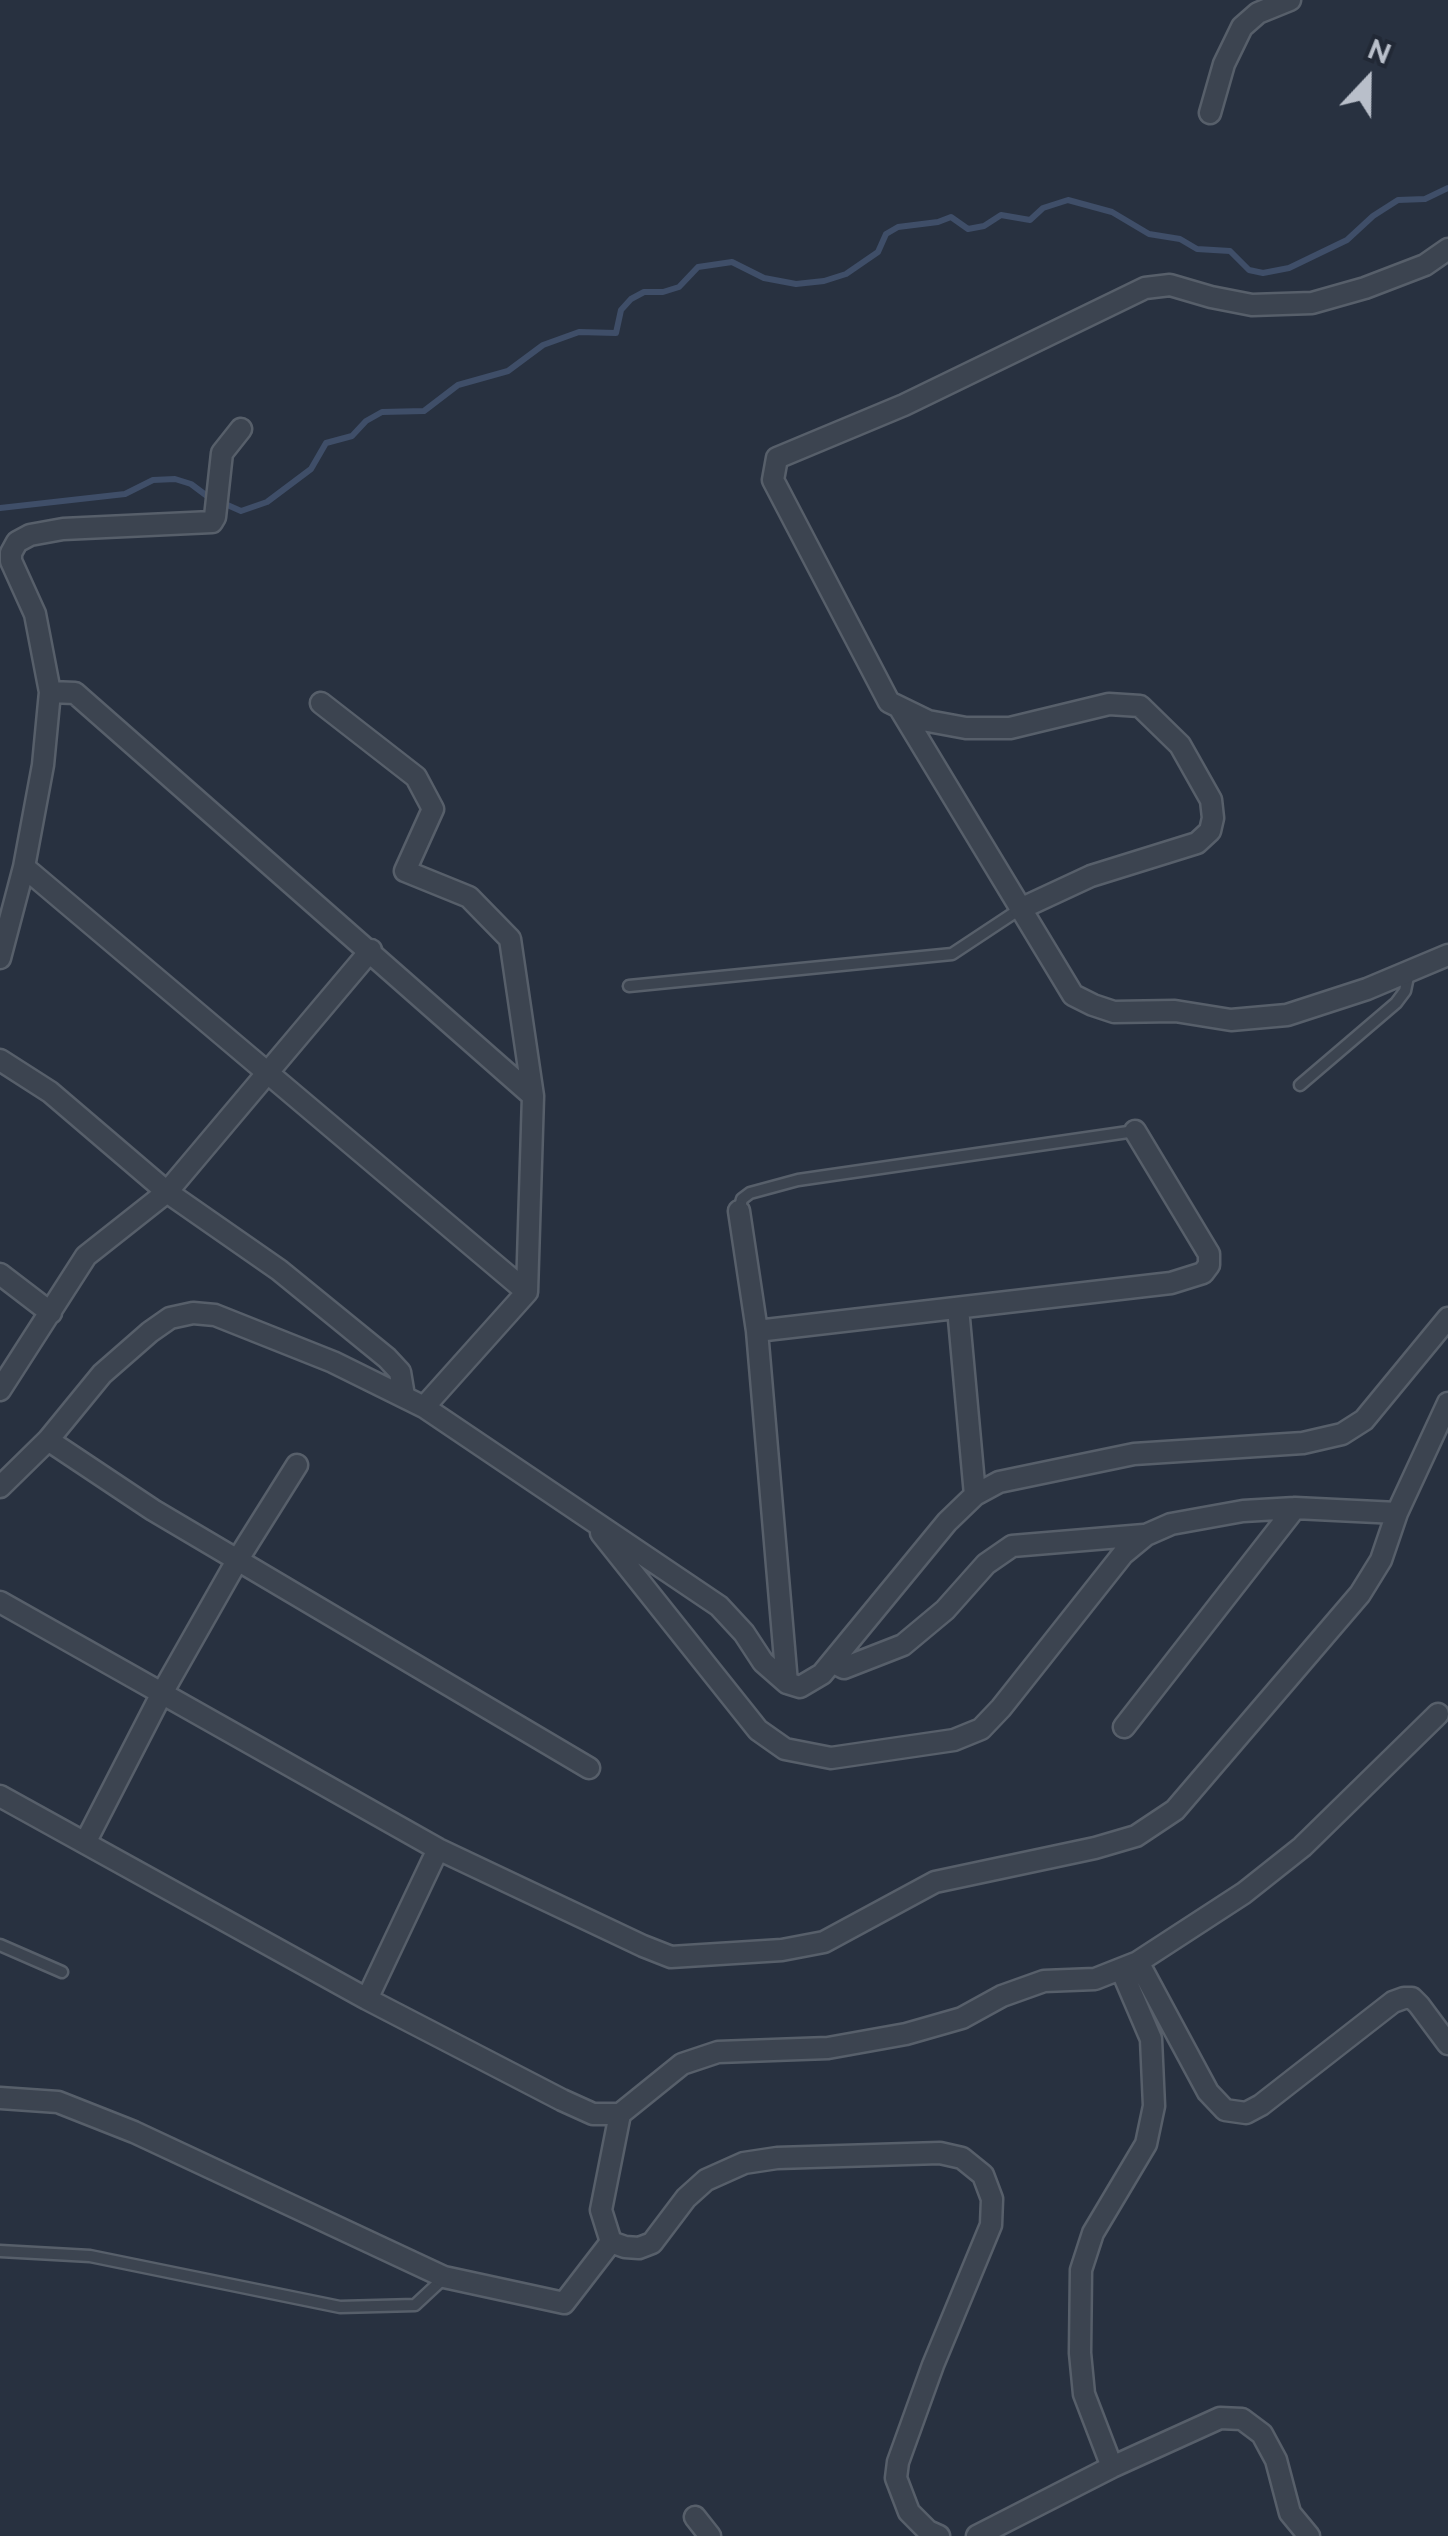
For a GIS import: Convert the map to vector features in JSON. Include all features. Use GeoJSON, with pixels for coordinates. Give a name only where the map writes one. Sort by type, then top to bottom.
{"type":"FeatureCollection","features":[{"type":"Feature","properties":{"kind":"street"},"geometry":{"type":"LineString","coordinates":[[1210,113],[1224,64],[1242,27],[1258,14],[1290,0]]}},
{"type":"Feature","properties":{"kind":"street"},"geometry":{"type":"LineString","coordinates":[[1020,909],[1092,876],[1197,843],[1210,831],[1211,800],[1180,745],[1140,706],[1110,704],[1010,728],[966,728],[928,721],[889,702],[773,480],[777,458],[920,397],[1145,288],[1170,285],[1252,305],[1312,303],[1426,265],[1448,249]]}},
{"type":"Feature","properties":{"kind":"street"},"geometry":{"type":"LineString","coordinates":[[0,958],[24,867],[43,765],[50,692],[35,614],[10,553],[17,542],[30,534],[212,522],[222,452],[241,429]]}},
{"type":"Feature","properties":{"kind":"street"},"geometry":{"type":"LineString","coordinates":[[50,692],[75,693],[533,1096]]}},
{"type":"Feature","properties":{"kind":"street"},"geometry":{"type":"LineString","coordinates":[[320,702],[416,776],[433,809],[405,871],[469,897],[510,939],[533,1096],[526,1292],[424,1407]]}},
{"type":"Feature","properties":{"kind":"street"},"geometry":{"type":"LineString","coordinates":[[898,706],[1073,995],[1114,1012],[1175,1010],[1232,1020],[1287,1015],[1448,955]]}},
{"type":"Feature","properties":{"kind":"street"},"geometry":{"type":"LineString","coordinates":[[24,867],[526,1292]]}},
{"type":"Feature","properties":{"kind":"street"},"geometry":{"type":"LineString","coordinates":[[0,1390],[86,1256],[167,1192],[371,950]]}},
{"type":"Feature","properties":{"kind":"street"},"geometry":{"type":"LineString","coordinates":[[0,1060],[50,1092],[167,1192],[279,1270],[387,1358],[400,1372],[404,1396]]}},
{"type":"Feature","properties":{"kind":"street"},"geometry":{"type":"LineString","coordinates":[[757,1331],[1171,1283],[1203,1273],[1209,1265],[1209,1254],[1135,1131]]}},
{"type":"Feature","properties":{"kind":"street"},"geometry":{"type":"LineString","coordinates":[[738,1211],[757,1331],[787,1684]]}},
{"type":"Feature","properties":{"kind":"street"},"geometry":{"type":"LineString","coordinates":[[0,1274],[51,1313]]}},
{"type":"Feature","properties":{"kind":"street"},"geometry":{"type":"LineString","coordinates":[[958,1308],[975,1495]]}},
{"type":"Feature","properties":{"kind":"street"},"geometry":{"type":"LineString","coordinates":[[0,1487],[48,1440],[102,1374],[170,1318],[193,1313],[214,1315],[272,1336],[424,1407],[719,1606],[764,1662],[787,1684],[800,1686],[822,1674],[947,1522],[975,1495],[1000,1482],[1134,1454],[1304,1444],[1342,1434],[1364,1420],[1448,1318]]}},
{"type":"Feature","properties":{"kind":"street"},"geometry":{"type":"LineString","coordinates":[[0,1602],[438,1849],[671,1957],[782,1950],[824,1942],[936,1882],[1050,1860],[1136,1836],[1175,1810],[1360,1594],[1381,1560],[1397,1512],[1448,1403]]}},
{"type":"Feature","properties":{"kind":"street"},"geometry":{"type":"LineString","coordinates":[[48,1440],[152,1510],[588,1768]]}},
{"type":"Feature","properties":{"kind":"street"},"geometry":{"type":"LineString","coordinates":[[84,1844],[162,1694],[238,1559],[297,1465]]}},
{"type":"Feature","properties":{"kind":"street"},"geometry":{"type":"LineString","coordinates":[[584,1512],[723,1681],[758,1730],[784,1749],[830,1758],[954,1740],[981,1729],[1122,1554],[1146,1535],[1170,1524],[1242,1511],[1294,1508],[1397,1512]]}},
{"type":"Feature","properties":{"kind":"street"},"geometry":{"type":"LineString","coordinates":[[1124,1727],[1294,1508]]}},
{"type":"Feature","properties":{"kind":"street"},"geometry":{"type":"LineString","coordinates":[[832,1662],[844,1668],[902,1645],[945,1610],[986,1564],[1012,1546],[1146,1535]]}},
{"type":"Feature","properties":{"kind":"street"},"geometry":{"type":"LineString","coordinates":[[0,1796],[367,1999],[562,2100],[593,2114],[620,2114],[682,2064],[718,2052],[828,2048],[906,2034],[962,2018],[1002,1996],[1044,1981],[1095,1979],[1130,1966],[1244,1894],[1302,1847],[1438,1714]]}},
{"type":"Feature","properties":{"kind":"street"},"geometry":{"type":"LineString","coordinates":[[367,1999],[438,1849]]}},
{"type":"Feature","properties":{"kind":"street"},"geometry":{"type":"LineString","coordinates":[[1130,1966],[1208,2092],[1225,2110],[1246,2113],[1261,2105],[1404,1998],[1419,2004],[1448,2044]]}},
{"type":"Feature","properties":{"kind":"street"},"geometry":{"type":"LineString","coordinates":[[1112,2467],[1084,2394],[1080,2270],[1092,2233],[1146,2144],[1154,2106],[1151,2040],[1130,1966]]}},
{"type":"Feature","properties":{"kind":"street"},"geometry":{"type":"LineString","coordinates":[[0,2098],[58,2102],[134,2132],[444,2277],[564,2303],[611,2242]]}},
{"type":"Feature","properties":{"kind":"street"},"geometry":{"type":"LineString","coordinates":[[611,2242],[601,2210],[620,2114]]}},
{"type":"Feature","properties":{"kind":"street"},"geometry":{"type":"LineString","coordinates":[[611,2242],[639,2248],[652,2243],[706,2180],[744,2163],[777,2158],[940,2153],[974,2165],[983,2174],[992,2198],[991,2225],[926,2382],[896,2478],[909,2512],[939,2536]]}},
{"type":"Feature","properties":{"kind":"street"},"geometry":{"type":"LineString","coordinates":[[977,2536],[1112,2467],[1220,2418],[1242,2419],[1262,2434],[1276,2460],[1290,2513],[1308,2536]]}},
{"type":"Feature","properties":{"kind":"street"},"geometry":{"type":"LineString","coordinates":[[696,2517],[710,2536]]}},
{"type":"Feature","properties":{"kind":"lane"},"geometry":{"type":"LineString","coordinates":[[629,986],[952,954],[1020,909]]}},
{"type":"Feature","properties":{"kind":"lane"},"geometry":{"type":"LineString","coordinates":[[1300,1086],[1396,1003],[1409,971]]}},
{"type":"Feature","properties":{"kind":"lane"},"geometry":{"type":"LineString","coordinates":[[738,1211],[742,1199],[750,1192],[798,1180],[1135,1131]]}},
{"type":"Feature","properties":{"kind":"lane"},"geometry":{"type":"LineString","coordinates":[[0,1946],[62,1972]]}},
{"type":"Feature","properties":{"kind":"lane"},"geometry":{"type":"LineString","coordinates":[[0,2251],[90,2256],[340,2307],[415,2305],[444,2277]]}},
{"type":"Feature","properties":{"kind":"waterway"},"geometry":{"type":"LineString","coordinates":[[0,508],[125,494],[153,480],[175,479],[241,511],[267,502],[311,469],[326,443],[352,436],[382,412],[424,411],[458,385],[508,371],[543,345],[579,332],[616,333],[621,310],[631,299],[644,292],[679,287],[698,267],[732,262],[764,278],[796,284],[824,281],[846,274],[878,252],[886,234],[898,227],[951,217],[968,229],[984,226],[1001,215],[1030,220],[1043,208],[1068,200],[1112,212],[1149,234],[1180,239],[1197,249],[1230,251],[1249,270],[1263,273],[1289,268],[1347,240],[1398,200],[1425,199],[1448,188]]}}]}
